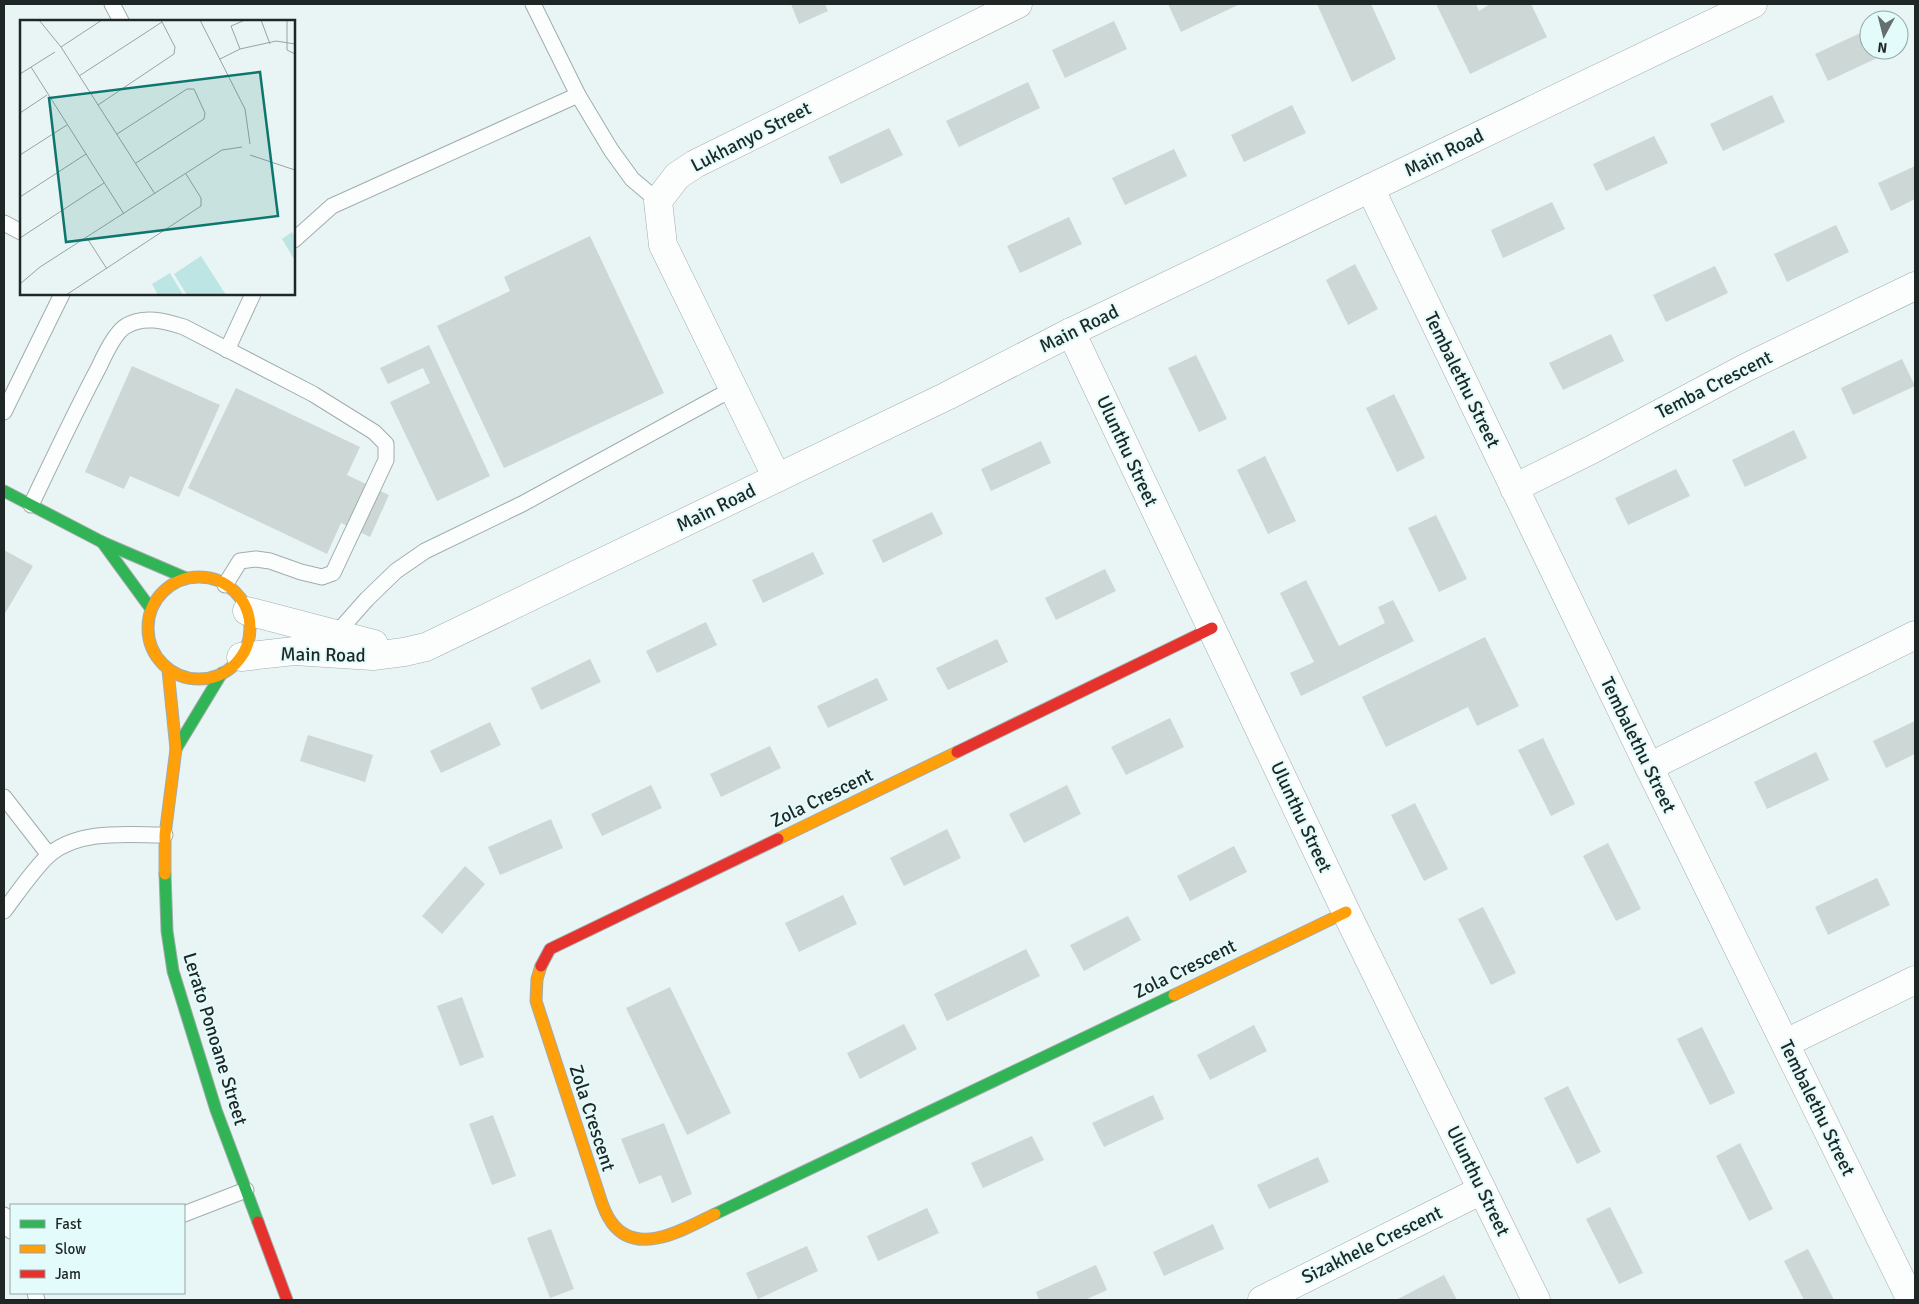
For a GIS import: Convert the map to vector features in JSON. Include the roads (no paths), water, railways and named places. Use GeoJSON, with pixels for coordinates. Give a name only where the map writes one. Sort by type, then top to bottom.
{"type":"FeatureCollection","features":[{"type":"Feature","properties":{"kind":"street","name":"Lukhanyo Street"},"geometry":{"type":"LineString","coordinates":[[658,201],[677,176],[695,164],[1018,4]]}},
{"type":"Feature","properties":{"kind":"street","name":"Main Road"},"geometry":{"type":"LineString","coordinates":[[231,665],[294,651],[373,656],[426,647],[947,396],[1071,332],[1370,188],[1725,10],[1753,4]]}},
{"type":"Feature","properties":{"kind":"street","name":"Tembalethu Street"},"geometry":{"type":"LineString","coordinates":[[1370,188],[1648,767],[1786,1043],[1911,1300]]}},
{"type":"Feature","properties":{"kind":"street"},"geometry":{"type":"LineString","coordinates":[[658,201],[663,245],[777,478]]}},
{"type":"Feature","properties":{"kind":"street","name":"Temba Crescent"},"geometry":{"type":"LineString","coordinates":[[1514,488],[1591,450],[1747,367],[1915,286]]}},
{"type":"Feature","properties":{"kind":"street","name":"Ulunthu Street"},"geometry":{"type":"LineString","coordinates":[[1071,332],[1346,912],[1536,1300]]}},
{"type":"Feature","properties":{"kind":"street"},"geometry":{"type":"LineString","coordinates":[[4,491],[102,542],[186,578]]}},
{"type":"Feature","properties":{"kind":"street"},"geometry":{"type":"LineString","coordinates":[[102,542],[151,609]]}},
{"type":"Feature","properties":{"kind":"street"},"geometry":{"type":"LineString","coordinates":[[202,576],[218,580],[241,599],[247,611],[250,627],[248,643],[231,665],[205,678],[188,678],[168,670],[158,660],[150,644],[147,627],[151,609],[159,596],[171,585],[186,578],[202,576]]}},
{"type":"Feature","properties":{"kind":"street","name":"Main Road"},"geometry":{"type":"LineString","coordinates":[[247,611],[404,652]]}},
{"type":"Feature","properties":{"kind":"street","name":"Zola Crescent"},"geometry":{"type":"LineString","coordinates":[[1212,628],[550,949],[540,964],[536,980],[536,1001],[598,1191],[612,1224],[634,1239],[650,1241],[670,1236],[1346,912]]}},
{"type":"Feature","properties":{"kind":"street"},"geometry":{"type":"LineString","coordinates":[[1648,767],[1915,635]]}},
{"type":"Feature","properties":{"kind":"street","name":"Lerato Ponoane Street"},"geometry":{"type":"LineString","coordinates":[[176,749],[231,665]]}},
{"type":"Feature","properties":{"kind":"street","name":"Lerato Ponoane Street"},"geometry":{"type":"LineString","coordinates":[[168,670],[176,749],[166,834],[166,931],[173,971],[216,1110],[287,1300]]}},
{"type":"Feature","properties":{"kind":"street"},"geometry":{"type":"LineString","coordinates":[[1786,1043],[1915,980]]}},
{"type":"Feature","properties":{"kind":"street","name":"Sizakhele Crescent"},"geometry":{"type":"LineString","coordinates":[[1262,1300],[1482,1190]]}},
{"type":"Feature","properties":{"kind":"lane"},"geometry":{"type":"LineString","coordinates":[[112,4],[120,20]]}},
{"type":"Feature","properties":{"kind":"lane"},"geometry":{"type":"LineString","coordinates":[[533,4],[578,95],[610,150],[632,179],[658,201]]}},
{"type":"Feature","properties":{"kind":"lane"},"geometry":{"type":"LineString","coordinates":[[295,239],[332,206],[578,95]]}},
{"type":"Feature","properties":{"kind":"lane"},"geometry":{"type":"LineString","coordinates":[[4,223],[20,231]]}},
{"type":"Feature","properties":{"kind":"lane"},"geometry":{"type":"LineString","coordinates":[[4,412],[62,295]]}},
{"type":"Feature","properties":{"kind":"lane"},"geometry":{"type":"LineString","coordinates":[[227,350],[253,295]]}},
{"type":"Feature","properties":{"kind":"lane"},"geometry":{"type":"LineString","coordinates":[[32,505],[84,395],[109,347],[124,327],[139,320],[162,320],[184,327],[313,394],[374,432],[386,444],[386,460],[333,573],[322,577],[270,561],[248,559],[240,561],[225,585]]}},
{"type":"Feature","properties":{"kind":"lane"},"geometry":{"type":"LineString","coordinates":[[336,634],[367,599],[396,571],[426,551],[522,504],[734,388]]}},
{"type":"Feature","properties":{"kind":"lane"},"geometry":{"type":"LineString","coordinates":[[4,797],[49,855]]}},
{"type":"Feature","properties":{"kind":"lane"},"geometry":{"type":"LineString","coordinates":[[4,911],[49,855],[65,844],[95,836],[166,834]]}},
{"type":"Feature","properties":{"kind":"lane"},"geometry":{"type":"LineString","coordinates":[[185,1214],[246,1190]]}},
{"type":"Feature","properties":{"kind":"lane"},"geometry":{"type":"LineString","coordinates":[[4,1215],[10,1229]]}}]}
